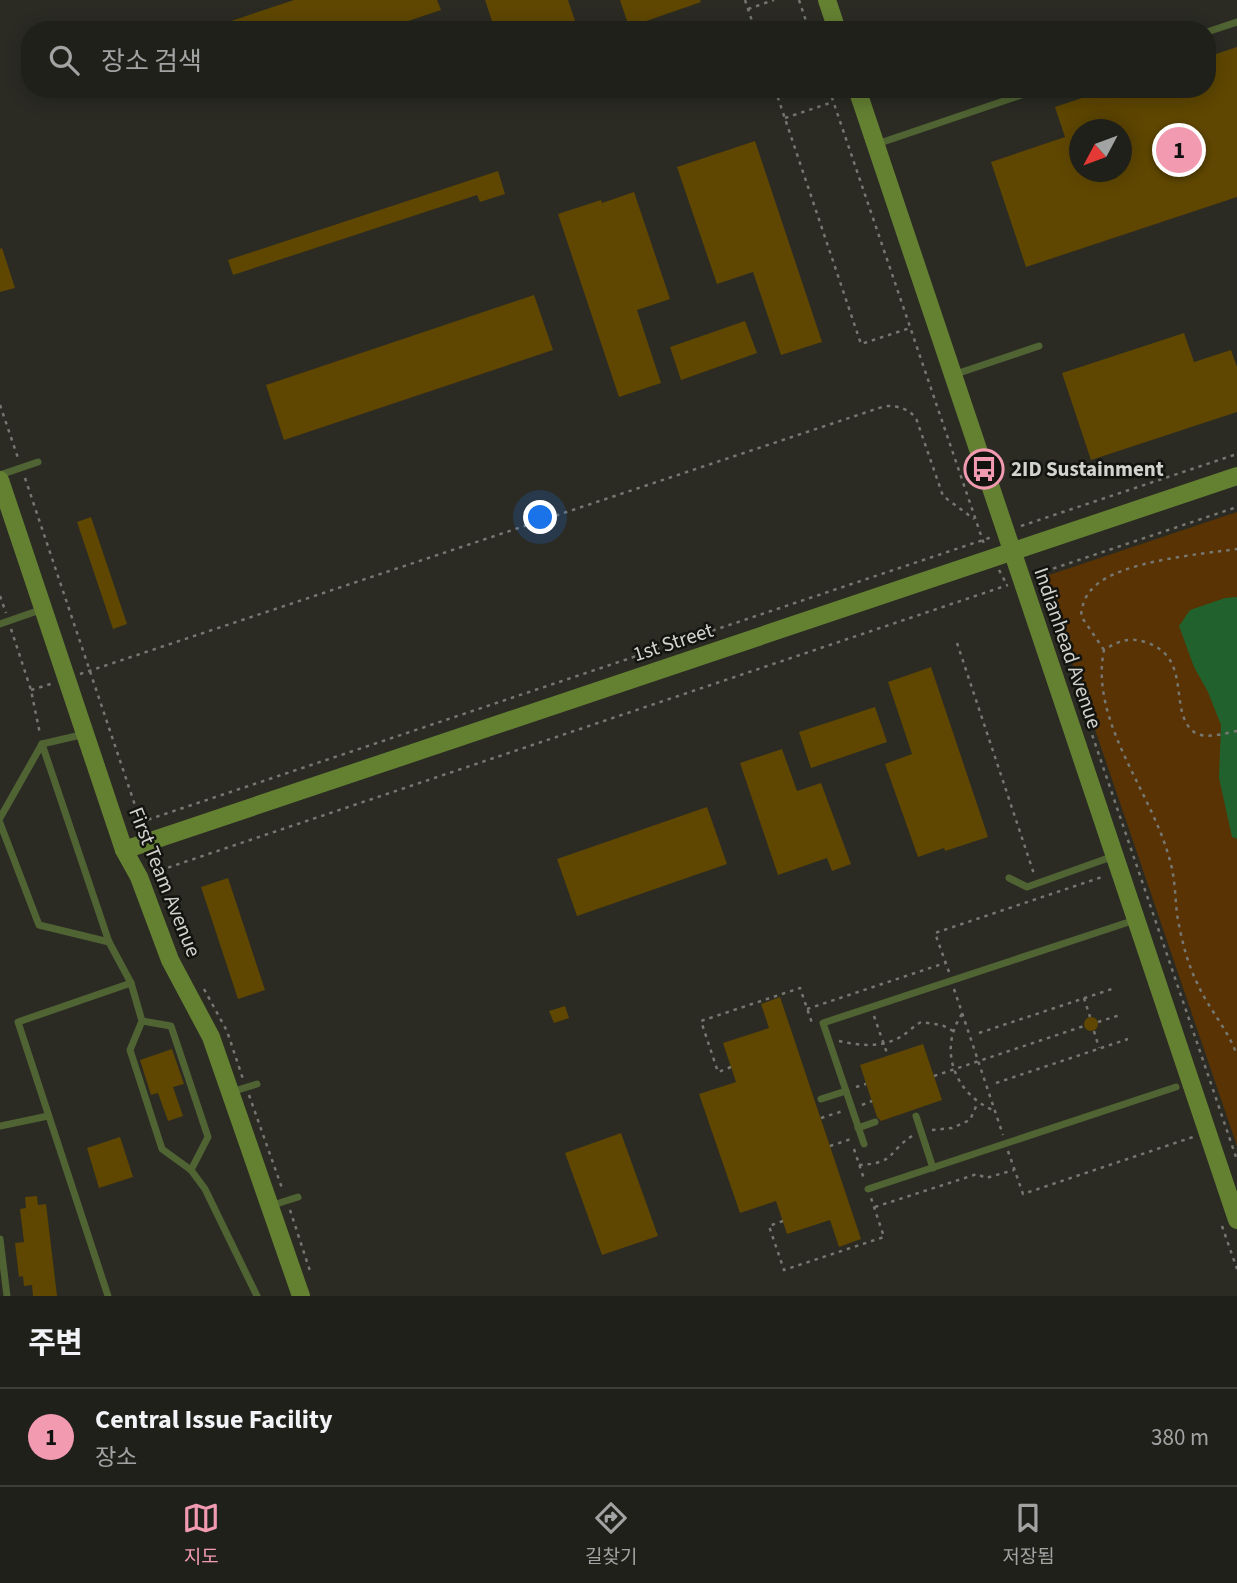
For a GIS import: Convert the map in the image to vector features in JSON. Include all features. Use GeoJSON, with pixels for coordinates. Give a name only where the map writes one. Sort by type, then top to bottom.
{"type":"FeatureCollection","features":[{"type":"Feature","properties":{"kind":"main road"},"geometry":{"type":"LineString","coordinates":[[827,0],[833,21]]}},
{"type":"Feature","properties":{"kind":"main road","name":"Indianhead Avenue"},"geometry":{"type":"LineString","coordinates":[[859,98],[1237,1220]]}},
{"type":"Feature","properties":{"kind":"main road","name":"First Team Avenue"},"geometry":{"type":"LineString","coordinates":[[0,477],[124,850],[139,877],[170,960],[211,1037],[301,1296]]}},
{"type":"Feature","properties":{"kind":"main road","name":"1st Street"},"geometry":{"type":"LineString","coordinates":[[124,850],[1237,477]]}},
{"type":"Feature","properties":{"kind":"lane"},"geometry":{"type":"LineString","coordinates":[[1216,30],[1237,22]]}},
{"type":"Feature","properties":{"kind":"lane"},"geometry":{"type":"LineString","coordinates":[[875,144],[1012,98]]}},
{"type":"Feature","properties":{"kind":"lane"},"geometry":{"type":"LineString","coordinates":[[953,375],[1039,346]]}},
{"type":"Feature","properties":{"kind":"lane"},"geometry":{"type":"LineString","coordinates":[[0,477],[38,462]]}},
{"type":"Feature","properties":{"kind":"lane"},"geometry":{"type":"LineString","coordinates":[[4,622],[44,609]]}},
{"type":"Feature","properties":{"kind":"lane"},"geometry":{"type":"LineString","coordinates":[[86,734],[42,744],[0,820],[39,925],[109,942]]}},
{"type":"Feature","properties":{"kind":"lane"},"geometry":{"type":"LineString","coordinates":[[42,744],[109,942],[131,983],[142,1021],[130,1050],[162,1149],[191,1170],[205,1189],[257,1296]]}},
{"type":"Feature","properties":{"kind":"lane"},"geometry":{"type":"LineString","coordinates":[[1009,878],[1027,887],[1115,856]]}},
{"type":"Feature","properties":{"kind":"lane"},"geometry":{"type":"LineString","coordinates":[[864,1144],[823,1023],[1136,920]]}},
{"type":"Feature","properties":{"kind":"lane"},"geometry":{"type":"LineString","coordinates":[[108,1296],[18,1022],[131,983]]}},
{"type":"Feature","properties":{"kind":"lane"},"geometry":{"type":"LineString","coordinates":[[142,1021],[171,1026],[208,1137],[191,1170]]}},
{"type":"Feature","properties":{"kind":"lane"},"geometry":{"type":"LineString","coordinates":[[230,1093],[257,1084]]}},
{"type":"Feature","properties":{"kind":"lane"},"geometry":{"type":"LineString","coordinates":[[868,1189],[1176,1087]]}},
{"type":"Feature","properties":{"kind":"lane"},"geometry":{"type":"LineString","coordinates":[[821,1099],[846,1091]]}},
{"type":"Feature","properties":{"kind":"lane"},"geometry":{"type":"LineString","coordinates":[[0,1126],[48,1116]]}},
{"type":"Feature","properties":{"kind":"lane"},"geometry":{"type":"LineString","coordinates":[[916,1116],[933,1168]]}},
{"type":"Feature","properties":{"kind":"lane"},"geometry":{"type":"LineString","coordinates":[[858,1128],[875,1122]]}},
{"type":"Feature","properties":{"kind":"lane"},"geometry":{"type":"LineString","coordinates":[[270,1206],[298,1197]]}},
{"type":"Feature","properties":{"kind":"lane"},"geometry":{"type":"LineString","coordinates":[[0,1239],[7,1296]]}},
{"type":"Feature","properties":{"kind":"path"},"geometry":{"type":"LineString","coordinates":[[745,0],[752,21]]}},
{"type":"Feature","properties":{"kind":"path"},"geometry":{"type":"LineString","coordinates":[[748,9],[774,0]]}},
{"type":"Feature","properties":{"kind":"path"},"geometry":{"type":"LineString","coordinates":[[799,0],[806,21]]}},
{"type":"Feature","properties":{"kind":"path"},"geometry":{"type":"LineString","coordinates":[[778,98],[861,344],[910,328]]}},
{"type":"Feature","properties":{"kind":"path"},"geometry":{"type":"LineString","coordinates":[[832,98],[981,541]]}},
{"type":"Feature","properties":{"kind":"path"},"geometry":{"type":"LineString","coordinates":[[785,118],[834,102]]}},
{"type":"Feature","properties":{"kind":"path"},"geometry":{"type":"LineString","coordinates":[[782,129],[788,127]]}},
{"type":"Feature","properties":{"kind":"path"},"geometry":{"type":"LineString","coordinates":[[851,333],[856,331]]}},
{"type":"Feature","properties":{"kind":"path"},"geometry":{"type":"LineString","coordinates":[[0,405],[185,954]]}},
{"type":"Feature","properties":{"kind":"path"},"geometry":{"type":"LineString","coordinates":[[90,671],[885,406],[909,410],[916,418],[943,496],[974,519]]}},
{"type":"Feature","properties":{"kind":"path"},"geometry":{"type":"LineString","coordinates":[[118,830],[1237,454]]}},
{"type":"Feature","properties":{"kind":"path"},"geometry":{"type":"LineString","coordinates":[[139,877],[1237,507]]}},
{"type":"Feature","properties":{"kind":"path"},"geometry":{"type":"LineString","coordinates":[[1104,650],[1081,616],[1082,603],[1094,586],[1126,570],[1237,549]]}},
{"type":"Feature","properties":{"kind":"path"},"geometry":{"type":"LineString","coordinates":[[0,596],[4,622],[31,690],[42,744]]}},
{"type":"Feature","properties":{"kind":"path"},"geometry":{"type":"LineString","coordinates":[[1237,731],[1200,735],[1192,731],[1185,718],[1175,667],[1157,645],[1136,639],[1117,641],[1104,650],[1101,666],[1109,711],[1117,739],[1167,850],[1186,955],[1198,986],[1237,1055]]}},
{"type":"Feature","properties":{"kind":"path"},"geometry":{"type":"LineString","coordinates":[[957,643],[1019,836],[1042,897]]}},
{"type":"Feature","properties":{"kind":"path"},"geometry":{"type":"LineString","coordinates":[[1081,704],[1237,1160]]}},
{"type":"Feature","properties":{"kind":"path"},"geometry":{"type":"LineString","coordinates":[[1105,876],[935,933],[1014,1170],[1023,1194],[1193,1137]]}},
{"type":"Feature","properties":{"kind":"path"},"geometry":{"type":"LineString","coordinates":[[807,1009],[945,963]]}},
{"type":"Feature","properties":{"kind":"path"},"geometry":{"type":"LineString","coordinates":[[731,1068],[718,1072],[701,1021],[800,988],[816,1033]]}},
{"type":"Feature","properties":{"kind":"path"},"geometry":{"type":"LineString","coordinates":[[979,1033],[1112,989]]}},
{"type":"Feature","properties":{"kind":"path"},"geometry":{"type":"LineString","coordinates":[[1084,998],[1090,1017]]}},
{"type":"Feature","properties":{"kind":"path"},"geometry":{"type":"LineString","coordinates":[[872,1007],[888,1056]]}},
{"type":"Feature","properties":{"kind":"path"},"geometry":{"type":"LineString","coordinates":[[962,1014],[953,1031],[950,1051],[953,1069],[968,1094],[995,1111]]}},
{"type":"Feature","properties":{"kind":"path"},"geometry":{"type":"LineString","coordinates":[[1098,1022],[1120,1015]]}},
{"type":"Feature","properties":{"kind":"path"},"geometry":{"type":"LineString","coordinates":[[828,1039],[865,1046],[883,1043],[898,1038],[921,1022],[929,1022],[953,1031]]}},
{"type":"Feature","properties":{"kind":"path"},"geometry":{"type":"LineString","coordinates":[[933,1076],[1084,1026]]}},
{"type":"Feature","properties":{"kind":"path"},"geometry":{"type":"LineString","coordinates":[[1094,1031],[1100,1049]]}},
{"type":"Feature","properties":{"kind":"path"},"geometry":{"type":"LineString","coordinates":[[996,1083],[1128,1039]]}},
{"type":"Feature","properties":{"kind":"path"},"geometry":{"type":"LineString","coordinates":[[836,1094],[845,1121]]}},
{"type":"Feature","properties":{"kind":"path"},"geometry":{"type":"LineString","coordinates":[[783,1221],[769,1226],[784,1270],[884,1237],[848,1130]]}},
{"type":"Feature","properties":{"kind":"path"},"geometry":{"type":"LineString","coordinates":[[830,1146],[851,1139]]}},
{"type":"Feature","properties":{"kind":"path"},"geometry":{"type":"LineString","coordinates":[[874,1208],[977,1174],[986,1178],[1014,1170]]}},
{"type":"Feature","properties":{"kind":"shaded area"},"geometry":{"type":"Polygon","coordinates":[[[1237,512],[1237,1146],[1043,577],[1237,512]]]}},
{"type":"Feature","properties":{"kind":"shaded area"},"geometry":{"type":"Polygon","coordinates":[[[1237,597],[1237,839],[1232,837],[1219,778],[1221,725],[1208,692],[1194,667],[1179,626],[1190,610],[1225,598],[1237,597]]]}},
{"type":"Feature","properties":{"kind":"building"},"geometry":{"type":"Polygon","coordinates":[[[294,0],[437,0],[441,10],[408,21],[231,21],[294,0]]]}},
{"type":"Feature","properties":{"kind":"building"},"geometry":{"type":"Polygon","coordinates":[[[485,0],[568,0],[575,21],[492,21],[485,0]]]}},
{"type":"Feature","properties":{"kind":"building"},"geometry":{"type":"Polygon","coordinates":[[[620,0],[701,2],[646,21],[627,21],[620,0]]]}},
{"type":"Feature","properties":{"kind":"building"},"geometry":{"type":"Polygon","coordinates":[[[1237,47],[1237,197],[1026,267],[991,162],[1065,137],[1055,107],[1082,98],[1216,98],[1216,54],[1237,47]]]}},
{"type":"Feature","properties":{"kind":"building"},"geometry":{"type":"Polygon","coordinates":[[[755,141],[822,342],[781,355],[753,272],[717,284],[677,167],[755,141]]]}},
{"type":"Feature","properties":{"kind":"building"},"geometry":{"type":"Polygon","coordinates":[[[498,171],[505,194],[480,202],[477,195],[233,275],[228,260],[498,171]]]}},
{"type":"Feature","properties":{"kind":"building"},"geometry":{"type":"Polygon","coordinates":[[[634,192],[670,299],[637,310],[661,383],[619,397],[558,214],[634,192]]]}},
{"type":"Feature","properties":{"kind":"building"},"geometry":{"type":"Polygon","coordinates":[[[2,248],[15,288],[0,292],[0,249],[2,248]]]}},
{"type":"Feature","properties":{"kind":"building"},"geometry":{"type":"Polygon","coordinates":[[[534,295],[553,350],[284,440],[266,385],[534,295]]]}},
{"type":"Feature","properties":{"kind":"building"},"geometry":{"type":"Polygon","coordinates":[[[745,321],[757,353],[681,380],[670,347],[745,321]]]}},
{"type":"Feature","properties":{"kind":"building"},"geometry":{"type":"Polygon","coordinates":[[[1184,333],[1194,362],[1231,350],[1237,367],[1237,412],[1091,460],[1062,373],[1184,333]]]}},
{"type":"Feature","properties":{"kind":"building"},"geometry":{"type":"Polygon","coordinates":[[[91,517],[127,624],[113,629],[77,522],[91,517]]]}},
{"type":"Feature","properties":{"kind":"building"},"geometry":{"type":"Polygon","coordinates":[[[931,667],[988,837],[918,857],[885,764],[912,754],[888,682],[931,667]]]}},
{"type":"Feature","properties":{"kind":"building"},"geometry":{"type":"Polygon","coordinates":[[[875,707],[887,742],[811,768],[799,732],[875,707]]]}},
{"type":"Feature","properties":{"kind":"building"},"geometry":{"type":"Polygon","coordinates":[[[782,749],[797,791],[821,783],[851,864],[832,871],[827,858],[778,875],[740,763],[782,749]]]}},
{"type":"Feature","properties":{"kind":"building"},"geometry":{"type":"Polygon","coordinates":[[[707,807],[727,864],[577,916],[557,859],[707,807]]]}},
{"type":"Feature","properties":{"kind":"building"},"geometry":{"type":"Polygon","coordinates":[[[228,878],[265,990],[238,999],[201,887],[228,878]]]}},
{"type":"Feature","properties":{"kind":"building"},"geometry":{"type":"Polygon","coordinates":[[[780,997],[861,1239],[839,1247],[830,1220],[787,1234],[776,1201],[740,1213],[699,1094],[736,1082],[723,1043],[769,1028],[761,1004],[780,997]]]}},
{"type":"Feature","properties":{"kind":"building"},"geometry":{"type":"Polygon","coordinates":[[[565,1006],[569,1018],[554,1023],[549,1011],[565,1006]]]}},
{"type":"Feature","properties":{"kind":"building"},"geometry":{"type":"Polygon","coordinates":[[[1088,1017],[1094,1017],[1098,1024],[1094,1031],[1088,1031],[1084,1027],[1084,1021],[1088,1017]]]}},
{"type":"Feature","properties":{"kind":"building"},"geometry":{"type":"Polygon","coordinates":[[[923,1044],[942,1100],[881,1121],[877,1117],[860,1065],[923,1044]]]}},
{"type":"Feature","properties":{"kind":"building"},"geometry":{"type":"Polygon","coordinates":[[[172,1049],[184,1084],[173,1087],[183,1116],[168,1121],[158,1093],[151,1095],[140,1060],[172,1049]]]}},
{"type":"Feature","properties":{"kind":"building"},"geometry":{"type":"Polygon","coordinates":[[[621,1133],[658,1236],[602,1255],[565,1153],[621,1133]]]}},
{"type":"Feature","properties":{"kind":"building"},"geometry":{"type":"Polygon","coordinates":[[[120,1137],[133,1177],[99,1188],[87,1148],[120,1137]]]}},
{"type":"Feature","properties":{"kind":"building"},"geometry":{"type":"Polygon","coordinates":[[[37,1196],[38,1205],[46,1204],[57,1296],[33,1296],[32,1285],[24,1286],[23,1276],[19,1277],[15,1243],[24,1242],[20,1209],[26,1208],[25,1197],[37,1196]]]}},
{"type":"Feature","properties":{"kind":"place","name":"Central Issue Facility"},"geometry":{"type":"Point","coordinates":[1179,150]}},
{"type":"Feature","properties":{"kind":"place","name":"2ID Sustainment"},"geometry":{"type":"Point","coordinates":[984,469]}}]}
